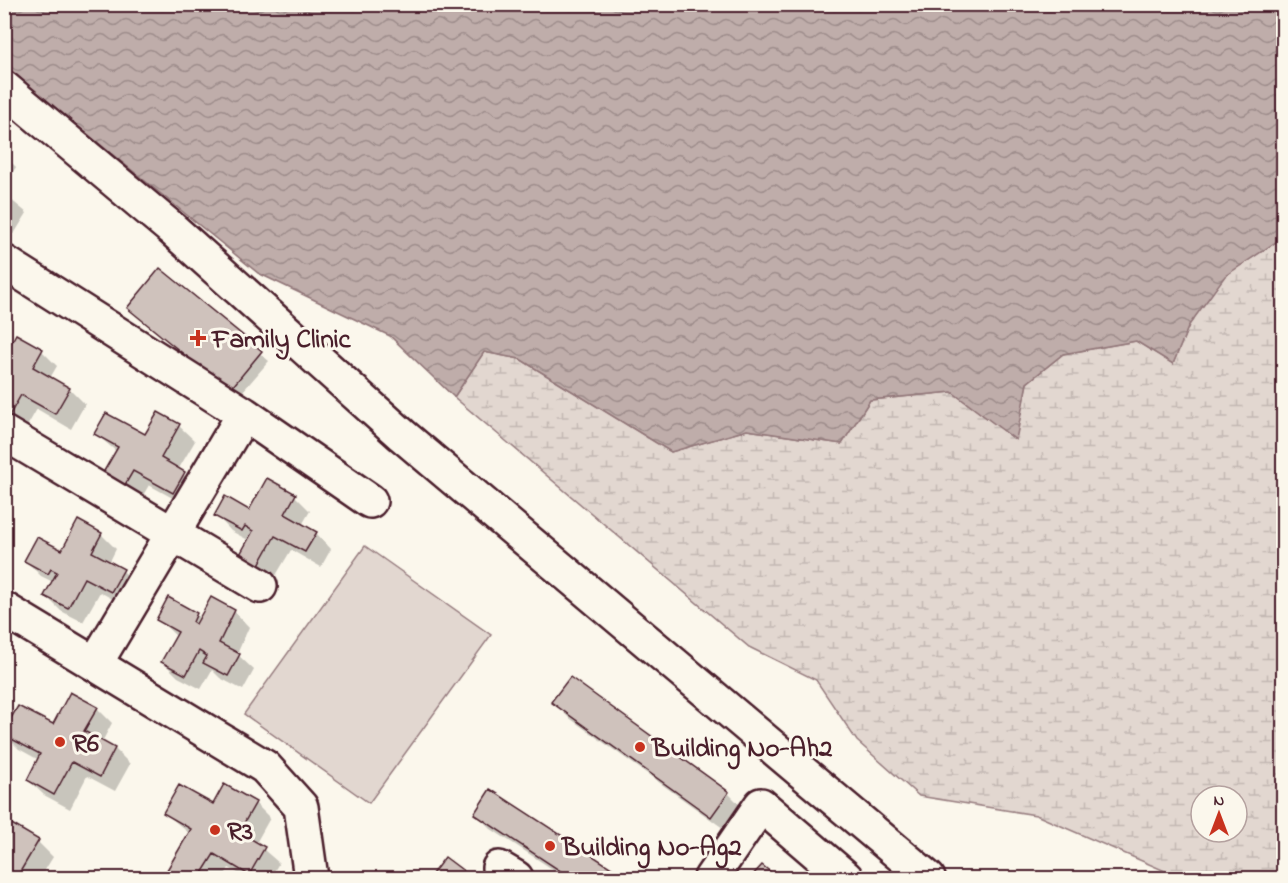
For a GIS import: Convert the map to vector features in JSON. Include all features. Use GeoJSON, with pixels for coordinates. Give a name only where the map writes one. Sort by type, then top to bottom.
{"type":"FeatureCollection","features":[{"type":"Feature","properties":{"kind":"street"},"geometry":{"type":"LineString","coordinates":[[4,88],[171,228],[402,435],[928,879]]}},
{"type":"Feature","properties":{"kind":"street"},"geometry":{"type":"LineString","coordinates":[[7,268],[243,414],[370,501]]}},
{"type":"Feature","properties":{"kind":"street"},"geometry":{"type":"LineString","coordinates":[[95,664],[243,414]]}},
{"type":"Feature","properties":{"kind":"street"},"geometry":{"type":"LineString","coordinates":[[4,433],[260,586]]}},
{"type":"Feature","properties":{"kind":"street"},"geometry":{"type":"LineString","coordinates":[[4,609],[266,767],[301,807],[311,879]]}},
{"type":"Feature","properties":{"kind":"street"},"geometry":{"type":"LineString","coordinates":[[711,879],[761,806],[846,879]]}},
{"type":"Feature","properties":{"kind":"green space"},"geometry":{"type":"Polygon","coordinates":[[[1276,242],[1284,248],[1283,878],[1181,878],[1036,815],[919,796],[857,741],[816,680],[749,647],[454,397],[484,352],[520,359],[671,452],[747,430],[842,444],[870,400],[952,392],[1015,439],[1027,383],[1063,354],[1136,341],[1173,364],[1189,325],[1224,276],[1276,242]]]}},
{"type":"Feature","properties":{"kind":"green space"},"geometry":{"type":"Polygon","coordinates":[[[365,546],[491,635],[369,803],[244,714],[365,546]]]}},
{"type":"Feature","properties":{"kind":"water"},"geometry":{"type":"Polygon","coordinates":[[[4,5],[1283,5],[1283,248],[1276,242],[1225,276],[1189,325],[1173,364],[1136,341],[1063,354],[1027,383],[1016,440],[952,392],[870,400],[842,444],[747,430],[671,452],[520,359],[484,352],[454,397],[390,336],[258,273],[5,67],[4,5]]]}},
{"type":"Feature","properties":{"kind":"building"},"geometry":{"type":"Polygon","coordinates":[[[160,268],[262,351],[229,391],[127,308],[160,268]]]}},
{"type":"Feature","properties":{"kind":"building"},"geometry":{"type":"Polygon","coordinates":[[[16,334],[43,349],[33,367],[70,388],[55,414],[21,395],[5,423],[4,356],[16,334]]]}},
{"type":"Feature","properties":{"kind":"building"},"geometry":{"type":"Polygon","coordinates":[[[158,412],[180,424],[161,458],[185,472],[173,493],[133,471],[122,490],[100,478],[118,447],[94,434],[106,413],[145,434],[158,412]]]}},
{"type":"Feature","properties":{"kind":"building"},"geometry":{"type":"Polygon","coordinates":[[[267,478],[296,494],[285,514],[317,532],[305,552],[275,536],[257,568],[238,558],[253,531],[245,526],[242,531],[214,516],[225,496],[249,510],[267,478]]]}},
{"type":"Feature","properties":{"kind":"building"},"geometry":{"type":"Polygon","coordinates":[[[78,520],[102,533],[92,552],[124,569],[111,592],[84,578],[68,608],[44,596],[57,572],[51,569],[48,574],[24,561],[37,537],[62,550],[78,520]]]}},
{"type":"Feature","properties":{"kind":"building"},"geometry":{"type":"Polygon","coordinates":[[[168,597],[197,613],[193,622],[196,624],[211,597],[235,610],[219,643],[240,654],[228,676],[203,663],[207,656],[199,651],[186,675],[161,662],[178,632],[156,620],[168,597]]]}},
{"type":"Feature","properties":{"kind":"building","name":"Building No-Ah2"},"geometry":{"type":"Polygon","coordinates":[[[570,677],[729,792],[711,817],[551,702],[570,677]]]}},
{"type":"Feature","properties":{"kind":"building","name":"R6"},"geometry":{"type":"Polygon","coordinates":[[[70,692],[98,707],[84,731],[115,748],[100,777],[72,762],[54,795],[27,780],[40,754],[4,735],[4,730],[18,706],[53,724],[70,692]]]}},
{"type":"Feature","properties":{"kind":"building","name":"R3"},"geometry":{"type":"Polygon","coordinates":[[[224,784],[256,802],[239,832],[265,847],[249,875],[214,854],[199,878],[182,878],[167,870],[191,829],[163,813],[179,785],[213,804],[224,784]]]}},
{"type":"Feature","properties":{"kind":"building","name":"Building No-Ag2"},"geometry":{"type":"Polygon","coordinates":[[[490,789],[627,878],[571,878],[474,814],[490,789]]]}},
{"type":"Feature","properties":{"kind":"building"},"geometry":{"type":"Polygon","coordinates":[[[10,823],[39,840],[17,877],[19,878],[4,878],[4,832],[10,823]]]}},
{"type":"Feature","properties":{"kind":"building"},"geometry":{"type":"Polygon","coordinates":[[[445,857],[473,878],[429,878],[445,857]]]}},
{"type":"Feature","properties":{"kind":"building"},"geometry":{"type":"Polygon","coordinates":[[[762,865],[778,878],[750,878],[762,865]]]}},
{"type":"Feature","properties":{"kind":"place","name":"Family Clinic"},"geometry":{"type":"Point","coordinates":[198,338]}},
{"type":"Feature","properties":{"kind":"place","name":"R6"},"geometry":{"type":"Point","coordinates":[60,742]}},
{"type":"Feature","properties":{"kind":"place","name":"Building No-Ah2"},"geometry":{"type":"Point","coordinates":[640,747]}},
{"type":"Feature","properties":{"kind":"place","name":"R3"},"geometry":{"type":"Point","coordinates":[215,830]}},
{"type":"Feature","properties":{"kind":"place","name":"Building No-Ag2"},"geometry":{"type":"Point","coordinates":[550,846]}}]}
